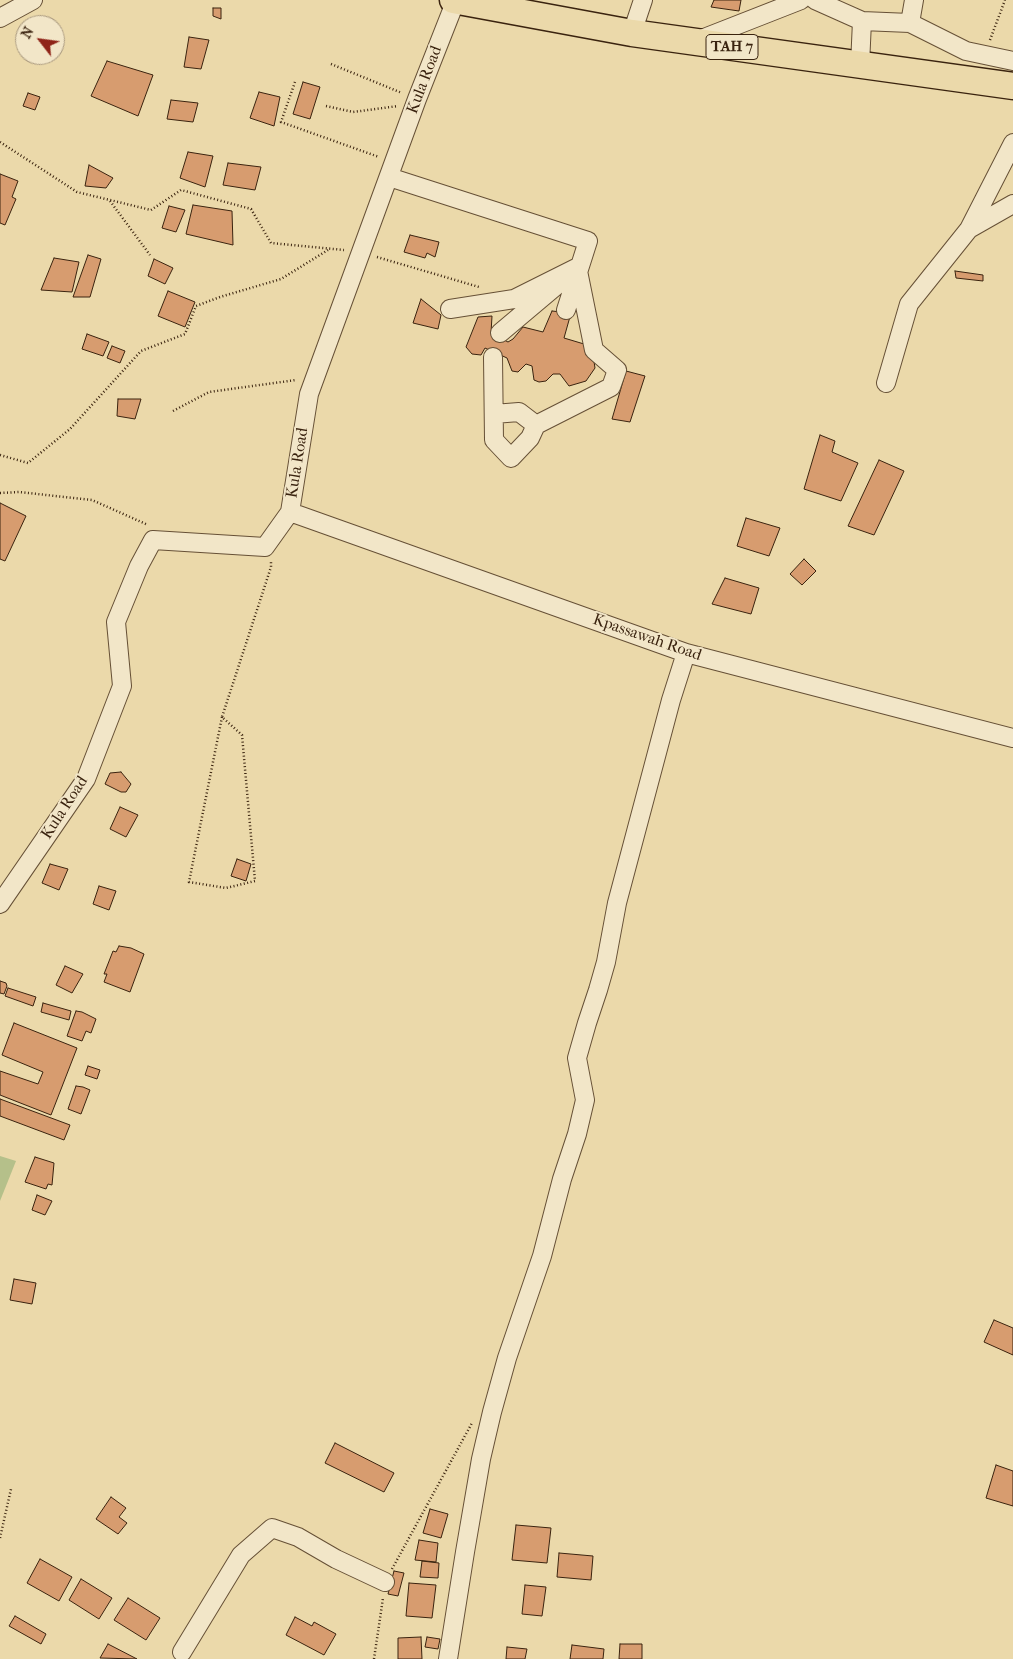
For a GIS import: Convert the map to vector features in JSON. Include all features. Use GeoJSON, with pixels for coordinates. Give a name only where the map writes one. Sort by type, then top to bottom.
{"type":"FeatureCollection","features":[{"type":"Feature","properties":{"kind":"highway","name":"TAH 7"},"geometry":{"type":"LineString","coordinates":[[454,0],[632,33],[1013,86]]}},
{"type":"Feature","properties":{"kind":"street"},"geometry":{"type":"LineString","coordinates":[[0,18],[33,0]]}},
{"type":"Feature","properties":{"kind":"street","name":"Kula Road"},"geometry":{"type":"LineString","coordinates":[[270,540],[290,512],[309,394],[454,0]]}},
{"type":"Feature","properties":{"kind":"street"},"geometry":{"type":"LineString","coordinates":[[632,33],[642,0]]}},
{"type":"Feature","properties":{"kind":"street"},"geometry":{"type":"LineString","coordinates":[[696,42],[801,0]]}},
{"type":"Feature","properties":{"kind":"street"},"geometry":{"type":"LineString","coordinates":[[815,0],[862,21],[910,24],[966,51],[986,49],[1013,61]]}},
{"type":"Feature","properties":{"kind":"street"},"geometry":{"type":"LineString","coordinates":[[910,24],[914,0]]}},
{"type":"Feature","properties":{"kind":"street"},"geometry":{"type":"LineString","coordinates":[[860,65],[862,21]]}},
{"type":"Feature","properties":{"kind":"street"},"geometry":{"type":"LineString","coordinates":[[983,82],[986,49]]}},
{"type":"Feature","properties":{"kind":"street"},"geometry":{"type":"LineString","coordinates":[[886,383],[909,304],[969,229],[1013,142]]}},
{"type":"Feature","properties":{"kind":"street"},"geometry":{"type":"LineString","coordinates":[[391,170],[588,241],[566,310]]}},
{"type":"Feature","properties":{"kind":"street"},"geometry":{"type":"LineString","coordinates":[[969,229],[1013,204]]}},
{"type":"Feature","properties":{"kind":"street"},"geometry":{"type":"LineString","coordinates":[[450,309],[514,299],[579,269]]}},
{"type":"Feature","properties":{"kind":"street"},"geometry":{"type":"LineString","coordinates":[[500,333],[579,269]]}},
{"type":"Feature","properties":{"kind":"street"},"geometry":{"type":"LineString","coordinates":[[493,357],[494,440],[511,458],[530,438],[536,426],[611,387],[617,370],[594,350],[579,269]]}},
{"type":"Feature","properties":{"kind":"street"},"geometry":{"type":"LineString","coordinates":[[494,414],[519,412],[536,426]]}},
{"type":"Feature","properties":{"kind":"street","name":"Kpassawah Road"},"geometry":{"type":"LineString","coordinates":[[290,512],[686,653],[1013,738]]}},
{"type":"Feature","properties":{"kind":"street"},"geometry":{"type":"LineString","coordinates":[[153,540],[265,547],[270,540]]}},
{"type":"Feature","properties":{"kind":"street","name":"Kula Road"},"geometry":{"type":"LineString","coordinates":[[0,904],[86,780],[122,686],[116,622],[139,566],[153,540]]}},
{"type":"Feature","properties":{"kind":"street"},"geometry":{"type":"LineString","coordinates":[[448,1659],[466,1542],[492,1412],[507,1358],[542,1256],[562,1180],[577,1134],[585,1100],[577,1058],[606,962],[620,894],[670,700],[686,653]]}},
{"type":"Feature","properties":{"kind":"street"},"geometry":{"type":"LineString","coordinates":[[182,1652],[241,1556],[272,1528],[298,1537],[336,1559],[385,1582]]}},
{"type":"Feature","properties":{"kind":"path"},"geometry":{"type":"LineString","coordinates":[[986,49],[1005,0]]}},
{"type":"Feature","properties":{"kind":"path"},"geometry":{"type":"LineString","coordinates":[[331,64],[416,101]]}},
{"type":"Feature","properties":{"kind":"path"},"geometry":{"type":"LineString","coordinates":[[295,82],[281,122],[391,170]]}},
{"type":"Feature","properties":{"kind":"path"},"geometry":{"type":"LineString","coordinates":[[326,106],[353,112],[416,101]]}},
{"type":"Feature","properties":{"kind":"path"},"geometry":{"type":"LineString","coordinates":[[0,142],[77,192],[151,210],[181,190],[252,209],[271,243],[361,252],[486,290]]}},
{"type":"Feature","properties":{"kind":"path"},"geometry":{"type":"LineString","coordinates":[[109,200],[150,255]]}},
{"type":"Feature","properties":{"kind":"path"},"geometry":{"type":"LineString","coordinates":[[0,455],[28,463],[70,429],[142,351],[185,334],[196,306],[281,279],[329,249]]}},
{"type":"Feature","properties":{"kind":"path"},"geometry":{"type":"LineString","coordinates":[[173,410],[209,392],[315,378]]}},
{"type":"Feature","properties":{"kind":"path"},"geometry":{"type":"LineString","coordinates":[[0,493],[19,492],[92,500],[151,526],[153,540]]}},
{"type":"Feature","properties":{"kind":"path"},"geometry":{"type":"LineString","coordinates":[[222,717],[242,735],[255,881],[226,888],[189,882],[222,717],[271,567],[270,540]]}},
{"type":"Feature","properties":{"kind":"path"},"geometry":{"type":"LineString","coordinates":[[374,1659],[385,1582],[474,1418]]}},
{"type":"Feature","properties":{"kind":"path"},"geometry":{"type":"LineString","coordinates":[[0,1538],[11,1489]]}},
{"type":"Feature","properties":{"kind":"green space"},"geometry":{"type":"Polygon","coordinates":[[[0,1156],[16,1161],[0,1201],[0,1156]]]}},
{"type":"Feature","properties":{"kind":"building"},"geometry":{"type":"Polygon","coordinates":[[[714,0],[741,0],[739,11],[711,7],[714,0]]]}},
{"type":"Feature","properties":{"kind":"building"},"geometry":{"type":"Polygon","coordinates":[[[213,8],[221,8],[221,19],[213,16],[213,8]]]}},
{"type":"Feature","properties":{"kind":"building"},"geometry":{"type":"Polygon","coordinates":[[[189,37],[209,40],[201,69],[184,67],[189,37]]]}},
{"type":"Feature","properties":{"kind":"building"},"geometry":{"type":"Polygon","coordinates":[[[107,61],[153,75],[138,116],[91,96],[107,61]]]}},
{"type":"Feature","properties":{"kind":"building"},"geometry":{"type":"Polygon","coordinates":[[[303,82],[320,87],[310,119],[293,114],[303,82]]]}},
{"type":"Feature","properties":{"kind":"building"},"geometry":{"type":"Polygon","coordinates":[[[259,92],[280,97],[274,126],[250,118],[259,92]]]}},
{"type":"Feature","properties":{"kind":"building"},"geometry":{"type":"Polygon","coordinates":[[[28,93],[40,97],[35,110],[23,106],[28,93]]]}},
{"type":"Feature","properties":{"kind":"building"},"geometry":{"type":"Polygon","coordinates":[[[171,100],[198,103],[193,122],[167,119],[171,100]]]}},
{"type":"Feature","properties":{"kind":"building"},"geometry":{"type":"Polygon","coordinates":[[[188,152],[213,156],[205,187],[180,178],[188,152]]]}},
{"type":"Feature","properties":{"kind":"building"},"geometry":{"type":"Polygon","coordinates":[[[228,163],[261,167],[255,190],[223,185],[228,163]]]}},
{"type":"Feature","properties":{"kind":"building"},"geometry":{"type":"Polygon","coordinates":[[[89,165],[113,178],[106,188],[85,186],[89,165]]]}},
{"type":"Feature","properties":{"kind":"building"},"geometry":{"type":"Polygon","coordinates":[[[0,174],[18,181],[12,197],[16,199],[5,225],[0,223],[0,174]]]}},
{"type":"Feature","properties":{"kind":"building"},"geometry":{"type":"Polygon","coordinates":[[[193,205],[232,211],[233,245],[186,234],[193,205]]]}},
{"type":"Feature","properties":{"kind":"building"},"geometry":{"type":"Polygon","coordinates":[[[169,206],[185,210],[176,232],[162,228],[169,206]]]}},
{"type":"Feature","properties":{"kind":"building"},"geometry":{"type":"Polygon","coordinates":[[[410,235],[439,242],[435,257],[427,253],[425,258],[404,252],[410,235]]]}},
{"type":"Feature","properties":{"kind":"building"},"geometry":{"type":"Polygon","coordinates":[[[88,255],[101,259],[90,297],[73,297],[88,255]]]}},
{"type":"Feature","properties":{"kind":"building"},"geometry":{"type":"Polygon","coordinates":[[[54,258],[79,262],[72,292],[41,290],[54,258]]]}},
{"type":"Feature","properties":{"kind":"building"},"geometry":{"type":"Polygon","coordinates":[[[154,259],[173,268],[165,284],[148,276],[154,259]]]}},
{"type":"Feature","properties":{"kind":"building"},"geometry":{"type":"Polygon","coordinates":[[[955,271],[983,275],[983,281],[956,278],[955,271]]]}},
{"type":"Feature","properties":{"kind":"building"},"geometry":{"type":"Polygon","coordinates":[[[168,291],[195,302],[185,327],[158,316],[168,291]]]}},
{"type":"Feature","properties":{"kind":"building"},"geometry":{"type":"Polygon","coordinates":[[[421,299],[441,315],[438,329],[413,323],[421,299]]]}},
{"type":"Feature","properties":{"kind":"building"},"geometry":{"type":"Polygon","coordinates":[[[552,311],[571,313],[564,338],[584,344],[586,355],[593,355],[595,368],[586,381],[569,386],[560,374],[553,374],[546,381],[539,382],[534,380],[532,366],[526,364],[518,372],[512,371],[507,358],[485,348],[481,355],[472,354],[466,347],[478,317],[492,316],[491,333],[508,342],[523,327],[543,332],[552,311]]]}},
{"type":"Feature","properties":{"kind":"building"},"geometry":{"type":"Polygon","coordinates":[[[87,334],[109,342],[103,356],[82,349],[87,334]]]}},
{"type":"Feature","properties":{"kind":"building"},"geometry":{"type":"Polygon","coordinates":[[[112,346],[125,351],[120,363],[107,358],[112,346]]]}},
{"type":"Feature","properties":{"kind":"building"},"geometry":{"type":"Polygon","coordinates":[[[626,371],[645,376],[630,422],[612,419],[626,371]]]}},
{"type":"Feature","properties":{"kind":"building"},"geometry":{"type":"Polygon","coordinates":[[[118,399],[141,399],[135,419],[117,416],[118,399]]]}},
{"type":"Feature","properties":{"kind":"building"},"geometry":{"type":"Polygon","coordinates":[[[820,435],[835,441],[832,452],[858,463],[841,501],[804,489],[820,435]]]}},
{"type":"Feature","properties":{"kind":"building"},"geometry":{"type":"Polygon","coordinates":[[[879,460],[904,471],[874,535],[848,526],[879,460]]]}},
{"type":"Feature","properties":{"kind":"building"},"geometry":{"type":"Polygon","coordinates":[[[0,503],[26,516],[5,561],[0,559],[0,503]]]}},
{"type":"Feature","properties":{"kind":"building"},"geometry":{"type":"Polygon","coordinates":[[[746,518],[780,528],[769,556],[737,546],[746,518]]]}},
{"type":"Feature","properties":{"kind":"building"},"geometry":{"type":"Polygon","coordinates":[[[804,559],[816,571],[802,585],[790,574],[804,559]]]}},
{"type":"Feature","properties":{"kind":"building"},"geometry":{"type":"Polygon","coordinates":[[[725,578],[759,588],[751,614],[712,604],[725,578]]]}},
{"type":"Feature","properties":{"kind":"building"},"geometry":{"type":"Polygon","coordinates":[[[121,772],[131,784],[126,792],[121,792],[105,784],[110,773],[121,772]]]}},
{"type":"Feature","properties":{"kind":"building"},"geometry":{"type":"Polygon","coordinates":[[[120,807],[138,815],[126,837],[110,829],[120,807]]]}},
{"type":"Feature","properties":{"kind":"building"},"geometry":{"type":"Polygon","coordinates":[[[237,859],[251,864],[246,881],[231,876],[237,859]]]}},
{"type":"Feature","properties":{"kind":"building"},"geometry":{"type":"Polygon","coordinates":[[[50,864],[68,869],[59,890],[42,883],[50,864]]]}},
{"type":"Feature","properties":{"kind":"building"},"geometry":{"type":"Polygon","coordinates":[[[99,886],[116,891],[109,910],[93,904],[99,886]]]}},
{"type":"Feature","properties":{"kind":"building"},"geometry":{"type":"Polygon","coordinates":[[[119,946],[131,948],[144,954],[130,992],[104,982],[107,974],[104,974],[113,951],[116,952],[119,946]]]}},
{"type":"Feature","properties":{"kind":"building"},"geometry":{"type":"Polygon","coordinates":[[[65,966],[83,974],[72,993],[56,985],[65,966]]]}},
{"type":"Feature","properties":{"kind":"building"},"geometry":{"type":"Polygon","coordinates":[[[0,981],[6,983],[7,986],[4,994],[0,993],[0,981]]]}},
{"type":"Feature","properties":{"kind":"building"},"geometry":{"type":"Polygon","coordinates":[[[8,988],[36,997],[33,1006],[5,996],[8,988]]]}},
{"type":"Feature","properties":{"kind":"building"},"geometry":{"type":"Polygon","coordinates":[[[43,1003],[71,1011],[69,1020],[41,1012],[43,1003]]]}},
{"type":"Feature","properties":{"kind":"building"},"geometry":{"type":"Polygon","coordinates":[[[76,1011],[96,1019],[91,1033],[86,1031],[82,1041],[67,1036],[76,1011]]]}},
{"type":"Feature","properties":{"kind":"building"},"geometry":{"type":"Polygon","coordinates":[[[14,1023],[77,1048],[51,1115],[0,1095],[0,1071],[38,1084],[43,1072],[2,1055],[14,1023]]]}},
{"type":"Feature","properties":{"kind":"building"},"geometry":{"type":"Polygon","coordinates":[[[88,1066],[100,1070],[97,1079],[85,1075],[88,1066]]]}},
{"type":"Feature","properties":{"kind":"building"},"geometry":{"type":"Polygon","coordinates":[[[76,1086],[90,1090],[81,1114],[68,1109],[76,1086]]]}},
{"type":"Feature","properties":{"kind":"building"},"geometry":{"type":"Polygon","coordinates":[[[0,1099],[70,1125],[64,1140],[0,1116],[0,1099]]]}},
{"type":"Feature","properties":{"kind":"building"},"geometry":{"type":"Polygon","coordinates":[[[35,1157],[54,1163],[52,1185],[48,1184],[46,1189],[25,1182],[35,1157]]]}},
{"type":"Feature","properties":{"kind":"building"},"geometry":{"type":"Polygon","coordinates":[[[37,1195],[52,1201],[45,1215],[32,1210],[37,1195]]]}},
{"type":"Feature","properties":{"kind":"building"},"geometry":{"type":"Polygon","coordinates":[[[14,1279],[36,1283],[32,1304],[10,1300],[14,1279]]]}},
{"type":"Feature","properties":{"kind":"building"},"geometry":{"type":"Polygon","coordinates":[[[994,1320],[1013,1328],[1013,1355],[984,1342],[994,1320]]]}},
{"type":"Feature","properties":{"kind":"building"},"geometry":{"type":"Polygon","coordinates":[[[335,1443],[394,1473],[384,1492],[325,1463],[335,1443]]]}},
{"type":"Feature","properties":{"kind":"building"},"geometry":{"type":"Polygon","coordinates":[[[996,1465],[1013,1471],[1013,1506],[986,1498],[996,1465]]]}},
{"type":"Feature","properties":{"kind":"building"},"geometry":{"type":"Polygon","coordinates":[[[111,1497],[126,1508],[119,1517],[127,1523],[118,1534],[96,1519],[111,1497]]]}},
{"type":"Feature","properties":{"kind":"building"},"geometry":{"type":"Polygon","coordinates":[[[430,1509],[448,1514],[441,1538],[423,1533],[430,1509]]]}},
{"type":"Feature","properties":{"kind":"building"},"geometry":{"type":"Polygon","coordinates":[[[516,1525],[551,1528],[547,1563],[512,1560],[516,1525]]]}},
{"type":"Feature","properties":{"kind":"building"},"geometry":{"type":"Polygon","coordinates":[[[419,1540],[438,1543],[436,1562],[415,1560],[419,1540]]]}},
{"type":"Feature","properties":{"kind":"building"},"geometry":{"type":"Polygon","coordinates":[[[559,1553],[593,1556],[591,1580],[557,1577],[559,1553]]]}},
{"type":"Feature","properties":{"kind":"building"},"geometry":{"type":"Polygon","coordinates":[[[40,1559],[72,1577],[59,1601],[27,1583],[40,1559]]]}},
{"type":"Feature","properties":{"kind":"building"},"geometry":{"type":"Polygon","coordinates":[[[422,1561],[439,1563],[438,1578],[420,1577],[422,1561]]]}},
{"type":"Feature","properties":{"kind":"building"},"geometry":{"type":"Polygon","coordinates":[[[394,1571],[404,1573],[398,1596],[388,1594],[394,1571]]]}},
{"type":"Feature","properties":{"kind":"building"},"geometry":{"type":"Polygon","coordinates":[[[81,1579],[112,1598],[99,1619],[69,1600],[81,1579]]]}},
{"type":"Feature","properties":{"kind":"building"},"geometry":{"type":"Polygon","coordinates":[[[409,1583],[436,1585],[432,1618],[406,1616],[409,1583]]]}},
{"type":"Feature","properties":{"kind":"building"},"geometry":{"type":"Polygon","coordinates":[[[525,1585],[546,1587],[542,1616],[522,1614],[525,1585]]]}},
{"type":"Feature","properties":{"kind":"building"},"geometry":{"type":"Polygon","coordinates":[[[128,1598],[160,1618],[146,1640],[114,1620],[128,1598]]]}},
{"type":"Feature","properties":{"kind":"building"},"geometry":{"type":"Polygon","coordinates":[[[15,1616],[46,1634],[41,1644],[9,1626],[15,1616]]]}},
{"type":"Feature","properties":{"kind":"building"},"geometry":{"type":"Polygon","coordinates":[[[295,1617],[312,1626],[314,1622],[336,1634],[324,1655],[286,1635],[295,1617]]]}},
{"type":"Feature","properties":{"kind":"building"},"geometry":{"type":"Polygon","coordinates":[[[421,1637],[422,1659],[398,1659],[398,1638],[421,1637]]]}},
{"type":"Feature","properties":{"kind":"building"},"geometry":{"type":"Polygon","coordinates":[[[427,1637],[440,1639],[438,1649],[425,1647],[427,1637]]]}},
{"type":"Feature","properties":{"kind":"building"},"geometry":{"type":"Polygon","coordinates":[[[108,1644],[137,1659],[100,1658],[108,1644]]]}},
{"type":"Feature","properties":{"kind":"building"},"geometry":{"type":"Polygon","coordinates":[[[620,1644],[642,1644],[642,1659],[619,1659],[620,1644]]]}},
{"type":"Feature","properties":{"kind":"building"},"geometry":{"type":"Polygon","coordinates":[[[572,1645],[604,1649],[603,1659],[570,1659],[572,1645]]]}},
{"type":"Feature","properties":{"kind":"building"},"geometry":{"type":"Polygon","coordinates":[[[507,1647],[527,1649],[525,1659],[506,1659],[507,1647]]]}}]}
